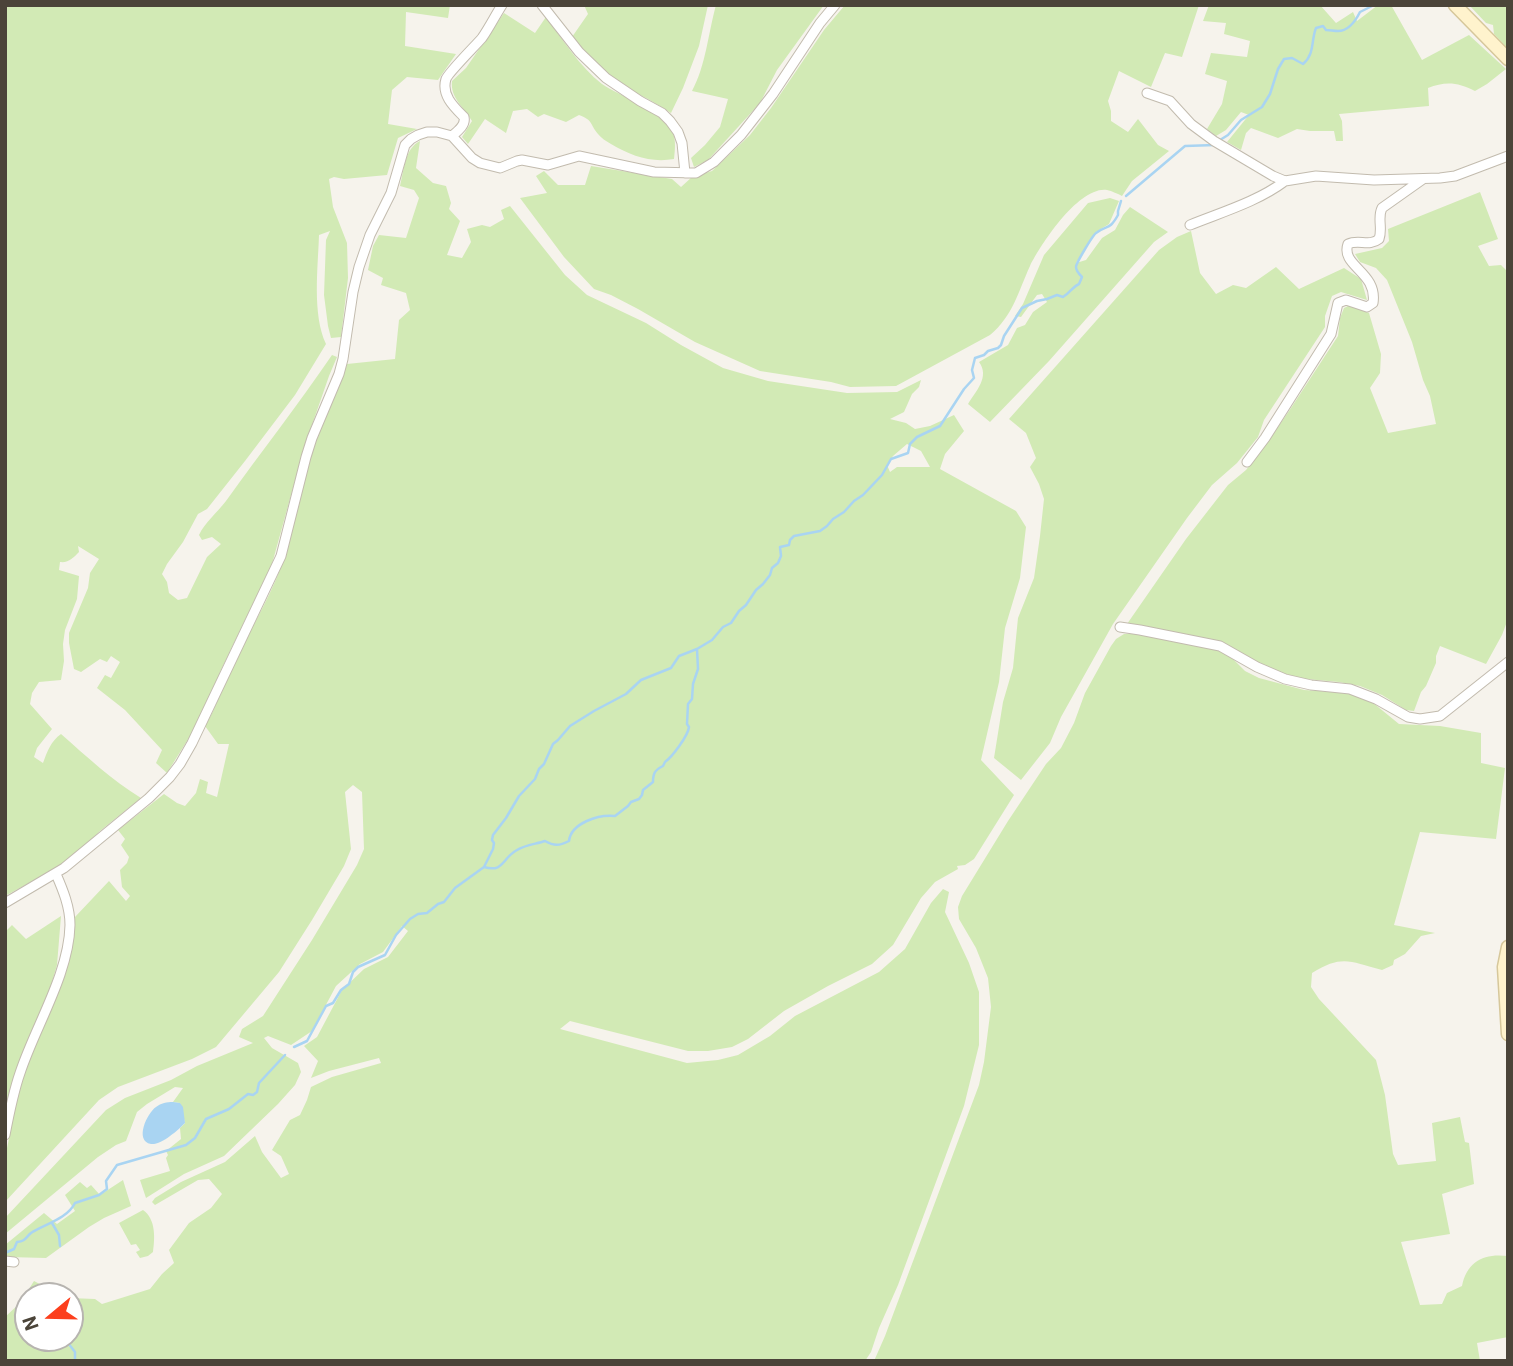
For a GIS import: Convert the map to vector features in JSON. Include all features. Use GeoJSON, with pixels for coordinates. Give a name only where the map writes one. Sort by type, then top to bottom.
{"type":"FeatureCollection","features":[{"type":"Feature","properties":{"kind":"main road"},"geometry":{"type":"LineString","coordinates":[[1454,5],[1508,59]]}},
{"type":"Feature","properties":{"kind":"main road"},"geometry":{"type":"LineString","coordinates":[[1508,947],[1504,967],[1508,1034]]}},
{"type":"Feature","properties":{"kind":"street"},"geometry":{"type":"LineString","coordinates":[[452,136],[465,120],[448,100],[446,80],[484,35],[502,5]]}},
{"type":"Feature","properties":{"kind":"street"},"geometry":{"type":"LineString","coordinates":[[542,5],[579,52],[606,79],[662,113],[670,121],[682,143],[685,173]]}},
{"type":"Feature","properties":{"kind":"street"},"geometry":{"type":"LineString","coordinates":[[5,903],[82,855],[151,796],[170,777],[192,743],[281,556],[312,438],[339,374],[359,267],[370,235],[391,193],[405,145],[411,139],[427,132],[437,132],[452,136],[480,163],[500,168],[522,160],[548,165],[579,156],[654,172],[696,173],[715,162],[741,135],[835,5]]}},
{"type":"Feature","properties":{"kind":"street"},"geometry":{"type":"LineString","coordinates":[[1147,93],[1170,101],[1191,124],[1218,143],[1285,181]]}},
{"type":"Feature","properties":{"kind":"street"},"geometry":{"type":"LineString","coordinates":[[1190,225],[1255,199],[1285,181],[1316,176],[1374,180],[1455,176],[1508,156]]}},
{"type":"Feature","properties":{"kind":"street"},"geometry":{"type":"LineString","coordinates":[[1247,462],[1331,334],[1338,303],[1346,300],[1367,307],[1373,303],[1373,289],[1364,273],[1349,258],[1346,248],[1348,244],[1355,241],[1370,243],[1379,239],[1382,208],[1423,178]]}},
{"type":"Feature","properties":{"kind":"street"},"geometry":{"type":"LineString","coordinates":[[1120,627],[1220,646],[1285,679],[1350,689],[1376,699],[1408,717],[1420,719],[1440,716],[1508,662]]}},
{"type":"Feature","properties":{"kind":"street"},"geometry":{"type":"LineString","coordinates":[[5,1135],[20,1072],[50,1000],[69,940],[68,907],[55,874]]}},
{"type":"Feature","properties":{"kind":"green space"},"geometry":{"type":"Polygon","coordinates":[[[5,5],[450,5],[448,18],[406,12],[405,46],[456,54],[438,80],[407,77],[392,90],[388,124],[417,129],[398,138],[387,175],[329,179],[333,207],[347,243],[348,278],[341,337],[331,338],[324,295],[326,240],[330,231],[319,235],[317,276],[317,305],[326,344],[295,395],[207,509],[198,514],[162,574],[169,593],[178,600],[187,598],[207,557],[221,544],[212,537],[202,540],[199,535],[202,530],[332,355],[337,357],[304,448],[272,564],[200,720],[167,773],[156,763],[162,750],[125,710],[97,688],[105,675],[111,678],[120,662],[111,656],[107,662],[100,659],[81,672],[74,669],[69,633],[88,588],[90,573],[99,559],[78,546],[79,552],[73,558],[60,562],[59,570],[79,576],[77,599],[65,630],[61,680],[39,682],[32,693],[30,704],[52,729],[37,748],[34,757],[43,763],[52,743],[61,734],[110,776],[141,798],[57,868],[5,896],[5,5]]]}},
{"type":"Feature","properties":{"kind":"green space"},"geometry":{"type":"Polygon","coordinates":[[[584,5],[708,5],[699,46],[671,113],[610,76],[572,37],[588,14],[584,5]]]}},
{"type":"Feature","properties":{"kind":"green space"},"geometry":{"type":"Polygon","coordinates":[[[716,5],[824,5],[777,70],[760,103],[708,160],[694,167],[691,158],[720,127],[728,99],[692,91],[704,60],[716,5]]]}},
{"type":"Feature","properties":{"kind":"green space"},"geometry":{"type":"Polygon","coordinates":[[[845,5],[1199,5],[1182,57],[1165,53],[1151,87],[1119,71],[1108,101],[1111,121],[1128,132],[1138,119],[1158,145],[1169,151],[1132,181],[1122,196],[1107,190],[1096,191],[1073,206],[1043,244],[1010,312],[990,335],[896,386],[850,387],[760,371],[695,342],[638,309],[594,289],[564,257],[520,198],[547,193],[536,176],[544,171],[558,185],[585,185],[591,166],[672,179],[681,187],[692,177],[712,171],[750,135],[824,30],[845,5]]]}},
{"type":"Feature","properties":{"kind":"green space"},"geometry":{"type":"Polygon","coordinates":[[[1209,5],[1320,5],[1336,23],[1353,12],[1357,21],[1378,5],[1391,5],[1422,60],[1469,35],[1506,69],[1475,91],[1452,84],[1428,88],[1429,106],[1339,114],[1343,141],[1336,141],[1334,131],[1297,129],[1278,138],[1251,128],[1246,133],[1241,150],[1227,142],[1249,115],[1241,112],[1226,130],[1216,136],[1207,129],[1222,104],[1227,81],[1205,74],[1211,53],[1247,57],[1250,41],[1224,34],[1226,23],[1203,21],[1209,5]]]}},
{"type":"Feature","properties":{"kind":"green space"},"geometry":{"type":"Polygon","coordinates":[[[1469,5],[1508,5],[1508,49],[1494,34],[1493,25],[1486,23],[1469,5]]]}},
{"type":"Feature","properties":{"kind":"green space"},"geometry":{"type":"Polygon","coordinates":[[[504,13],[535,33],[546,17],[586,70],[610,89],[652,111],[668,125],[675,139],[674,159],[641,158],[626,152],[602,138],[589,121],[579,115],[566,122],[544,114],[538,117],[527,109],[513,111],[506,133],[485,119],[468,144],[462,137],[472,121],[455,97],[452,81],[466,68],[504,13]]]}},
{"type":"Feature","properties":{"kind":"green space"},"geometry":{"type":"Polygon","coordinates":[[[420,141],[416,168],[433,183],[446,186],[451,203],[449,209],[460,221],[447,255],[462,258],[471,242],[467,229],[482,225],[490,227],[504,219],[501,210],[510,206],[565,275],[587,295],[646,323],[723,368],[768,381],[847,393],[897,392],[921,380],[904,412],[890,419],[906,423],[915,429],[930,426],[954,415],[964,431],[945,454],[940,469],[1016,511],[1026,527],[1020,578],[1005,628],[999,682],[981,760],[1014,795],[974,859],[965,865],[957,866],[958,869],[935,882],[921,898],[893,945],[872,964],[784,1011],[748,1039],[732,1047],[688,1051],[570,1021],[560,1029],[687,1063],[738,1055],[770,1036],[795,1016],[879,972],[905,949],[931,903],[943,889],[949,892],[945,912],[969,963],[979,992],[979,1045],[964,1106],[898,1285],[865,1361],[5,1361],[5,1317],[14,1309],[14,1352],[84,1352],[84,1299],[95,1299],[102,1304],[150,1289],[174,1263],[169,1250],[189,1223],[211,1208],[222,1194],[209,1179],[198,1180],[155,1205],[152,1202],[155,1198],[181,1182],[225,1162],[255,1136],[262,1152],[281,1178],[289,1174],[281,1156],[272,1150],[290,1120],[300,1115],[311,1087],[332,1077],[381,1063],[379,1058],[311,1078],[318,1061],[304,1046],[317,1037],[342,990],[364,969],[388,957],[408,931],[402,926],[383,952],[360,964],[336,986],[312,1031],[291,1045],[268,1036],[264,1038],[272,1048],[298,1063],[301,1072],[295,1085],[278,1104],[224,1156],[184,1174],[146,1198],[140,1180],[170,1171],[166,1151],[181,1139],[180,1128],[185,1123],[180,1103],[173,1102],[183,1088],[175,1087],[137,1112],[126,1141],[98,1157],[5,1234],[5,1218],[106,1110],[125,1098],[253,1043],[239,1037],[242,1029],[263,1016],[312,940],[364,849],[362,792],[353,785],[345,792],[351,849],[344,866],[279,972],[216,1047],[118,1087],[99,1100],[5,1202],[5,1158],[22,1074],[69,962],[75,917],[109,881],[126,901],[130,896],[122,887],[120,870],[129,857],[121,845],[125,839],[118,830],[164,794],[185,806],[196,793],[200,779],[208,782],[206,793],[217,797],[229,744],[218,744],[205,726],[281,567],[310,458],[347,364],[395,359],[399,320],[410,310],[406,293],[381,285],[383,278],[368,270],[373,246],[379,235],[406,238],[419,198],[414,190],[400,186],[411,149],[420,141]],[[907,444],[887,465],[890,472],[897,467],[930,467],[921,451],[907,444]]]}},
{"type":"Feature","properties":{"kind":"green space"},"geometry":{"type":"Polygon","coordinates":[[[1480,192],[1498,239],[1478,246],[1489,266],[1501,265],[1508,272],[1508,619],[1486,664],[1440,646],[1436,663],[1414,711],[1406,710],[1382,695],[1360,686],[1295,678],[1214,641],[1127,624],[1186,539],[1228,485],[1246,470],[1289,411],[1338,336],[1344,308],[1350,305],[1369,313],[1381,354],[1380,373],[1370,388],[1388,433],[1436,424],[1430,396],[1412,342],[1387,280],[1376,268],[1360,262],[1355,254],[1382,248],[1389,241],[1388,229],[1480,192]]]}},
{"type":"Feature","properties":{"kind":"green space"},"geometry":{"type":"Polygon","coordinates":[[[1110,198],[1119,201],[1109,224],[1096,232],[1076,263],[1086,260],[1102,238],[1115,230],[1130,207],[1168,232],[1154,242],[1049,361],[990,422],[968,404],[982,378],[979,362],[1008,345],[1017,328],[1025,325],[1033,312],[1047,302],[1042,294],[1037,295],[1021,317],[1015,316],[1044,255],[1088,203],[1110,198]]]}},
{"type":"Feature","properties":{"kind":"green space"},"geometry":{"type":"Polygon","coordinates":[[[1191,231],[1200,273],[1216,294],[1233,285],[1246,288],[1276,267],[1299,289],[1344,268],[1361,279],[1367,300],[1341,292],[1332,296],[1325,316],[1325,327],[1264,420],[1258,437],[1237,463],[1212,485],[1113,624],[1061,717],[1050,743],[1021,780],[994,758],[1003,702],[1013,668],[1018,618],[1034,578],[1044,499],[1030,467],[1036,458],[1026,433],[1009,419],[1159,250],[1191,231]]]}},
{"type":"Feature","properties":{"kind":"green space"},"geometry":{"type":"Polygon","coordinates":[[[1124,634],[1211,647],[1227,653],[1245,671],[1259,678],[1304,690],[1352,693],[1372,702],[1399,724],[1440,726],[1481,733],[1481,763],[1505,768],[1496,839],[1420,832],[1394,925],[1435,933],[1421,936],[1405,954],[1394,960],[1393,965],[1382,970],[1347,961],[1332,963],[1312,973],[1311,987],[1376,1060],[1385,1095],[1393,1154],[1398,1165],[1436,1161],[1432,1123],[1460,1117],[1465,1142],[1469,1143],[1474,1184],[1442,1194],[1450,1234],[1401,1242],[1420,1305],[1442,1304],[1447,1293],[1462,1286],[1468,1270],[1478,1260],[1491,1256],[1508,1256],[1508,1337],[1477,1343],[1480,1361],[874,1361],[979,1085],[984,1062],[991,1007],[988,978],[976,948],[959,919],[958,907],[1008,821],[1046,764],[1061,748],[1085,693],[1111,646],[1124,634]]]}},
{"type":"Feature","properties":{"kind":"green space"},"geometry":{"type":"Polygon","coordinates":[[[61,916],[57,965],[5,1116],[5,932],[12,925],[26,939],[61,916]]]}},
{"type":"Feature","properties":{"kind":"green space"},"geometry":{"type":"Polygon","coordinates":[[[123,1180],[131,1206],[89,1227],[46,1258],[5,1256],[5,1245],[44,1213],[57,1224],[75,1211],[65,1195],[80,1182],[87,1188],[91,1185],[100,1195],[123,1180]]]}},
{"type":"Feature","properties":{"kind":"green space"},"geometry":{"type":"Polygon","coordinates":[[[143,1210],[154,1229],[154,1241],[153,1252],[140,1258],[136,1252],[140,1250],[136,1244],[131,1245],[119,1223],[143,1210]]]}},
{"type":"Feature","properties":{"kind":"water"},"geometry":{"type":"Polygon","coordinates":[[[180,1103],[183,1107],[185,1123],[160,1142],[146,1142],[143,1133],[149,1115],[160,1105],[180,1103]]]}},
{"type":"Feature","properties":{"kind":"waterway"},"geometry":{"type":"LineString","coordinates":[[1220,140],[1241,120],[1262,107],[1284,59],[1292,58],[1303,64],[1307,60],[1316,28],[1323,26],[1326,30],[1338,31],[1346,29],[1360,12],[1374,5]]}},
{"type":"Feature","properties":{"kind":"waterway"},"geometry":{"type":"LineString","coordinates":[[1126,196],[1185,146],[1215,145]]}},
{"type":"Feature","properties":{"kind":"waterway"},"geometry":{"type":"LineString","coordinates":[[294,1047],[307,1041],[326,1006],[333,1003],[341,990],[349,984],[358,967],[385,955],[396,935],[410,919],[427,913],[444,902],[455,888],[484,867],[493,849],[493,835],[519,796],[535,779],[553,744],[570,726],[626,694],[641,680],[671,668],[679,656],[712,640],[723,627],[731,623],[770,575],[781,556],[780,547],[789,545],[794,536],[820,531],[827,526],[863,495],[882,475],[891,459],[908,453],[910,444],[917,437],[940,426],[974,378],[972,370],[975,358],[1001,345],[1022,308],[1057,295],[1063,297],[1079,284],[1082,277],[1076,268],[1079,260],[1094,235],[1115,220],[1121,201]]}},
{"type":"Feature","properties":{"kind":"waterway"},"geometry":{"type":"LineString","coordinates":[[484,867],[499,866],[520,848],[545,841],[557,845],[565,843],[580,825],[594,818],[615,816],[631,802],[639,799],[643,790],[653,782],[655,772],[663,766],[688,731],[688,704],[692,699],[698,669],[697,649]]}},
{"type":"Feature","properties":{"kind":"waterway"},"geometry":{"type":"LineString","coordinates":[[5,1253],[14,1249],[17,1242],[61,1217],[75,1203],[99,1195],[107,1189],[106,1181],[117,1165],[186,1145],[195,1138],[206,1119],[229,1109],[248,1094],[257,1092],[259,1083],[285,1055]]}},
{"type":"Feature","properties":{"kind":"waterway"},"geometry":{"type":"LineString","coordinates":[[52,1223],[59,1235],[60,1246]]}},
{"type":"Feature","properties":{"kind":"waterway"},"geometry":{"type":"LineString","coordinates":[[75,1352],[75,1361]]}}]}
